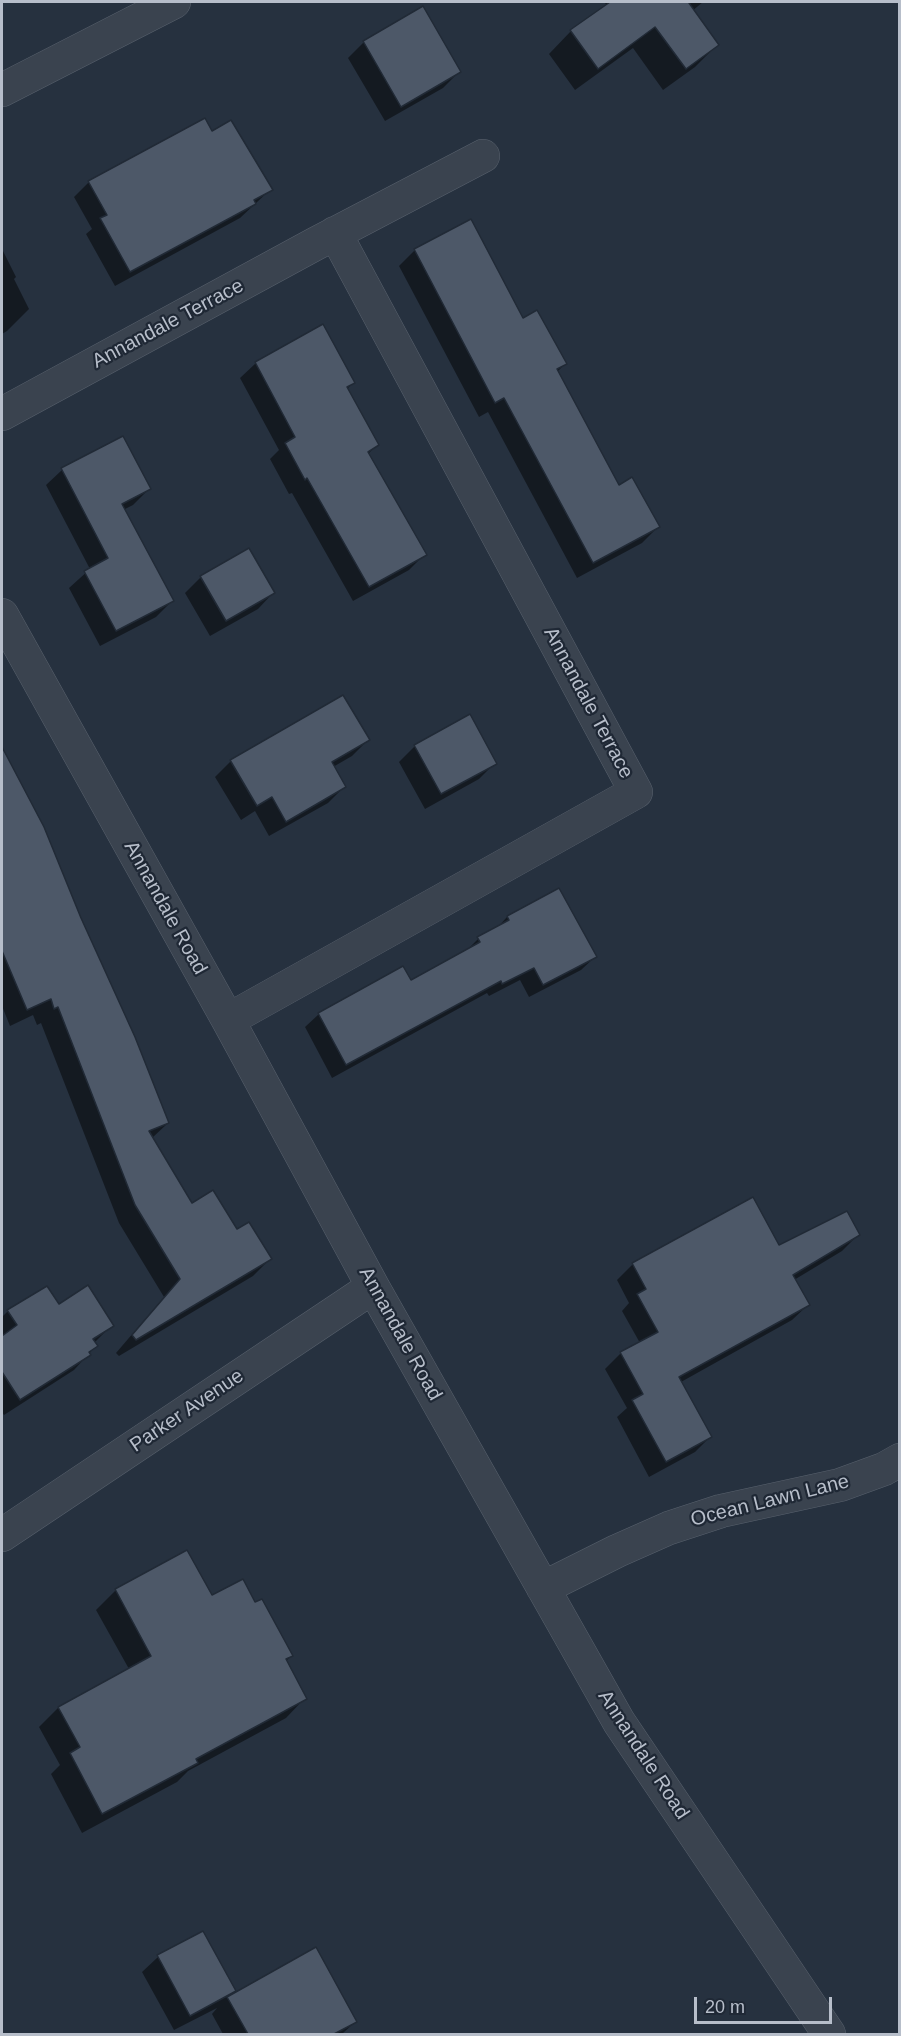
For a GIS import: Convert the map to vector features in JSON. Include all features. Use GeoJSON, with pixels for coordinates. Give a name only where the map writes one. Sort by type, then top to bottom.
{"type":"FeatureCollection","features":[{"type":"Feature","properties":{"kind":"street"},"geometry":{"type":"LineString","coordinates":[[2,90],[174,2]]}},
{"type":"Feature","properties":{"kind":"street","name":"Annandale Terrace"},"geometry":{"type":"LineString","coordinates":[[2,414],[483,156]]}},
{"type":"Feature","properties":{"kind":"street","name":"Annandale Terrace"},"geometry":{"type":"LineString","coordinates":[[228,1020],[636,792],[335,234]]}},
{"type":"Feature","properties":{"kind":"street","name":"Annandale Road"},"geometry":{"type":"LineString","coordinates":[[2,615],[12,657],[228,1020],[373,1287],[619,1722],[829,2034]]}},
{"type":"Feature","properties":{"kind":"street","name":"Parker Avenue"},"geometry":{"type":"LineString","coordinates":[[2,1535],[373,1287]]}},
{"type":"Feature","properties":{"kind":"street","name":"Ocean Lawn Lane"},"geometry":{"type":"LineString","coordinates":[[543,1588],[669,1528],[721,1511],[840,1485],[884,1469],[900,1460]]}},
{"type":"Feature","properties":{"kind":"building"},"geometry":{"type":"Polygon","coordinates":[[[610,2],[691,2],[689,3],[719,45],[686,69],[655,27],[598,69],[570,30],[610,2]]]}},
{"type":"Feature","properties":{"kind":"building"},"geometry":{"type":"Polygon","coordinates":[[[423,6],[461,72],[401,107],[363,41],[423,6]]]}},
{"type":"Feature","properties":{"kind":"building"},"geometry":{"type":"Polygon","coordinates":[[[205,118],[212,131],[231,120],[273,190],[254,200],[256,204],[130,272],[100,218],[107,215],[88,181],[205,118]]]}},
{"type":"Feature","properties":{"kind":"building"},"geometry":{"type":"Polygon","coordinates":[[[471,219],[523,318],[537,310],[567,364],[557,369],[619,485],[632,477],[660,527],[593,563],[504,398],[495,403],[414,249],[471,219]]]}},
{"type":"Feature","properties":{"kind":"building"},"geometry":{"type":"Polygon","coordinates":[[[323,324],[355,383],[347,387],[379,445],[368,452],[427,555],[369,587],[285,443],[295,437],[255,362],[323,324]]]}},
{"type":"Feature","properties":{"kind":"building"},"geometry":{"type":"Polygon","coordinates":[[[123,436],[151,489],[122,504],[174,601],[116,631],[84,571],[108,558],[61,468],[123,436]]]}},
{"type":"Feature","properties":{"kind":"building"},"geometry":{"type":"Polygon","coordinates":[[[249,548],[275,593],[226,621],[200,576],[249,548]]]}},
{"type":"Feature","properties":{"kind":"building"},"geometry":{"type":"Polygon","coordinates":[[[343,695],[370,740],[332,762],[346,787],[286,822],[272,797],[257,806],[230,760],[343,695]]]}},
{"type":"Feature","properties":{"kind":"building"},"geometry":{"type":"Polygon","coordinates":[[[470,714],[497,764],[441,794],[414,745],[470,714]]]}},
{"type":"Feature","properties":{"kind":"building"},"geometry":{"type":"Polygon","coordinates":[[[2,747],[44,827],[81,918],[135,1037],[169,1123],[149,1131],[192,1203],[213,1190],[237,1229],[249,1222],[272,1259],[136,1340],[132,1335],[180,1279],[135,1205],[58,1007],[54,1009],[51,999],[27,1010],[2,951],[2,747]]]}},
{"type":"Feature","properties":{"kind":"building"},"geometry":{"type":"Polygon","coordinates":[[[559,888],[597,957],[543,985],[534,968],[502,984],[501,981],[346,1065],[318,1013],[403,966],[411,980],[480,942],[477,937],[509,920],[507,916],[559,888]]]}},
{"type":"Feature","properties":{"kind":"building"},"geometry":{"type":"Polygon","coordinates":[[[753,1197],[779,1245],[847,1211],[860,1235],[793,1275],[810,1305],[679,1377],[712,1437],[666,1462],[632,1400],[643,1394],[620,1352],[658,1332],[637,1294],[646,1289],[632,1263],[753,1197]]]}},
{"type":"Feature","properties":{"kind":"building"},"geometry":{"type":"Polygon","coordinates":[[[88,1285],[114,1326],[93,1339],[98,1346],[89,1352],[91,1355],[20,1400],[2,1372],[2,1336],[17,1325],[7,1310],[47,1286],[59,1304],[88,1285]]]}},
{"type":"Feature","properties":{"kind":"building"},"geometry":{"type":"Polygon","coordinates":[[[187,1550],[212,1595],[243,1579],[255,1602],[262,1599],[293,1656],[286,1659],[307,1699],[196,1759],[198,1763],[102,1814],[70,1753],[80,1747],[58,1707],[151,1656],[115,1589],[187,1550]]]}},
{"type":"Feature","properties":{"kind":"building"},"geometry":{"type":"Polygon","coordinates":[[[203,1931],[236,1991],[190,2016],[157,1955],[203,1931]]]}},
{"type":"Feature","properties":{"kind":"building"},"geometry":{"type":"Polygon","coordinates":[[[316,1947],[357,2022],[334,2034],[248,2034],[227,1997],[316,1947]]]}}]}
